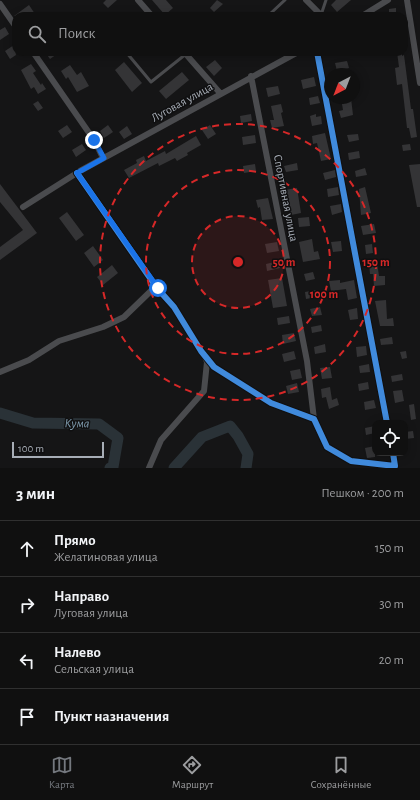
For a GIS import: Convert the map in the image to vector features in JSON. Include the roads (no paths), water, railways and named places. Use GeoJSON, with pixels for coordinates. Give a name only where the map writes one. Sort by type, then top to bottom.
{"type":"FeatureCollection","features":[{"type":"Feature","properties":{"kind":"street"},"geometry":{"type":"LineString","coordinates":[[138,0],[148,12]]}},
{"type":"Feature","properties":{"kind":"street"},"geometry":{"type":"LineString","coordinates":[[306,0],[318,12]]}},
{"type":"Feature","properties":{"kind":"street"},"geometry":{"type":"LineString","coordinates":[[368,12],[388,0]]}},
{"type":"Feature","properties":{"kind":"street"},"geometry":{"type":"LineString","coordinates":[[407,0],[420,83]]}},
{"type":"Feature","properties":{"kind":"street"},"geometry":{"type":"LineString","coordinates":[[0,4],[12,21]]}},
{"type":"Feature","properties":{"kind":"street"},"geometry":{"type":"LineString","coordinates":[[36,56],[94,140],[104,158]]}},
{"type":"Feature","properties":{"kind":"street"},"geometry":{"type":"LineString","coordinates":[[188,56],[220,93]]}},
{"type":"Feature","properties":{"kind":"street","name":"Луговая улица"},"geometry":{"type":"LineString","coordinates":[[23,207],[77,173],[220,93],[290,56]]}},
{"type":"Feature","properties":{"kind":"street"},"geometry":{"type":"LineString","coordinates":[[318,56],[386,420]]}},
{"type":"Feature","properties":{"kind":"street","name":"Спортивная улица"},"geometry":{"type":"LineString","coordinates":[[251,76],[307,362],[314,420],[327,447],[351,462],[396,466],[394,456]]}},
{"type":"Feature","properties":{"kind":"street"},"geometry":{"type":"LineString","coordinates":[[77,173],[156,286],[174,307],[214,367],[271,403],[314,420]]}},
{"type":"Feature","properties":{"kind":"street"},"geometry":{"type":"LineString","coordinates":[[0,372],[29,360],[59,341],[103,327],[124,317],[156,286]]}},
{"type":"Feature","properties":{"kind":"street"},"geometry":{"type":"LineString","coordinates":[[149,468],[161,440],[204,391],[207,362],[205,355]]}},
{"type":"Feature","properties":{"kind":"lane"},"geometry":{"type":"LineString","coordinates":[[272,12],[285,0]]}},
{"type":"Feature","properties":{"kind":"lane"},"geometry":{"type":"LineString","coordinates":[[322,12],[326,0]]}},
{"type":"Feature","properties":{"kind":"lane"},"geometry":{"type":"LineString","coordinates":[[129,56],[151,82],[181,56]]}},
{"type":"Feature","properties":{"kind":"waterway","name":"Кума"},"geometry":{"type":"LineString","coordinates":[[0,413],[33,423],[99,424],[118,438],[113,467],[110,468]]}},
{"type":"Feature","properties":{"kind":"waterway","name":"Кума"},"geometry":{"type":"LineString","coordinates":[[174,468],[202,437],[230,426],[238,436],[248,454],[246,468]]}}]}
